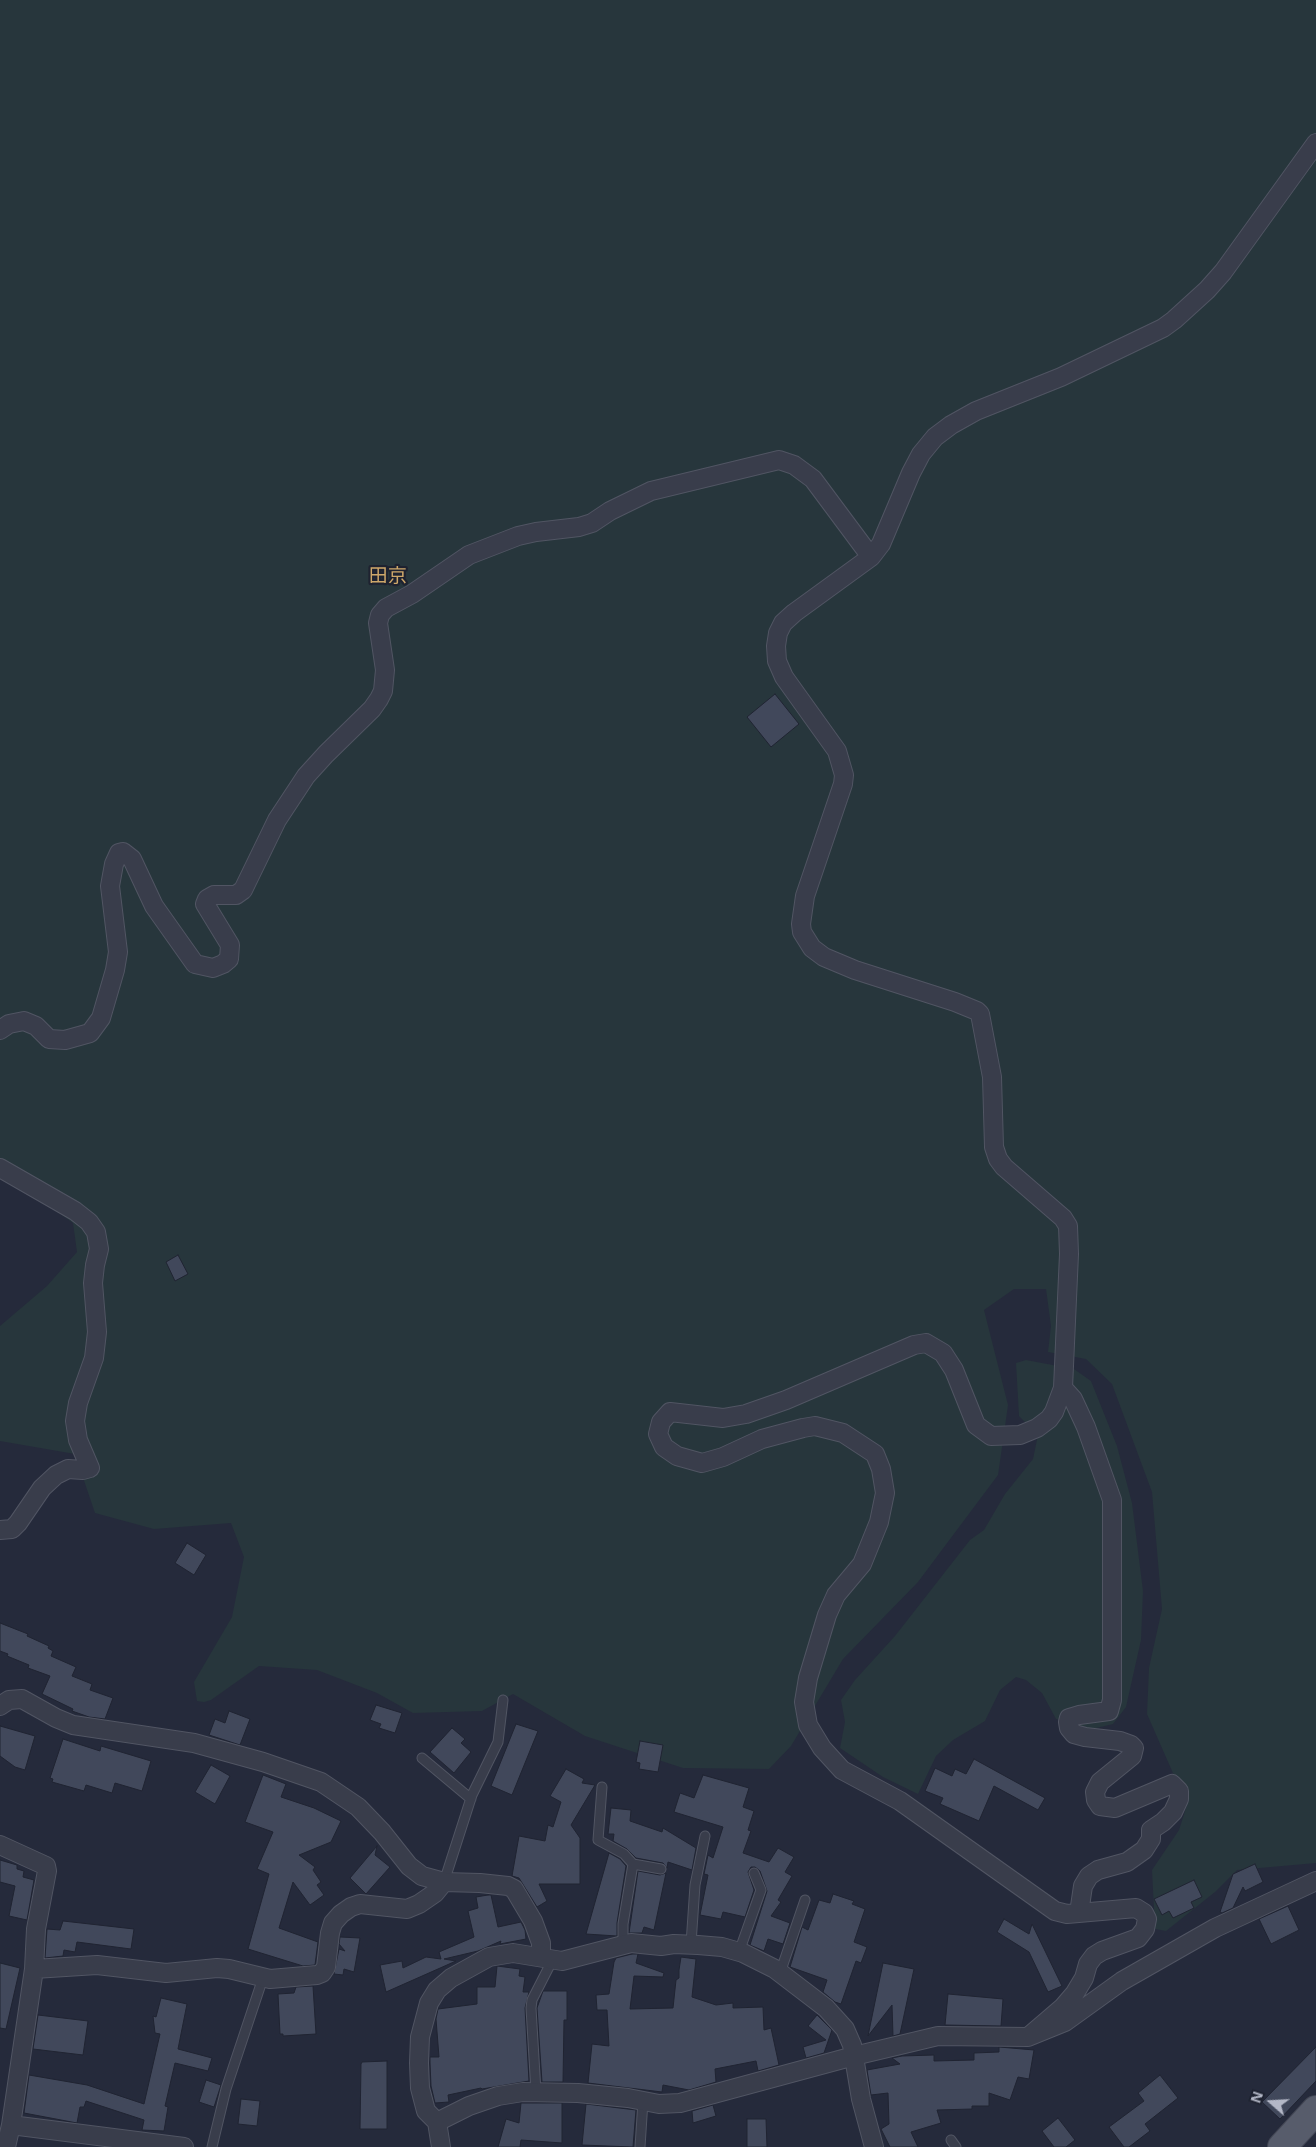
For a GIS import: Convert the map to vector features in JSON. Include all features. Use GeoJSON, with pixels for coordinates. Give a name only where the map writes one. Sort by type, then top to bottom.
{"type":"FeatureCollection","features":[{"type":"Feature","properties":{"kind":"main road"},"geometry":{"type":"LineString","coordinates":[[1282,2147],[1304,2120],[1316,2110]]}},
{"type":"Feature","properties":{"kind":"street"},"geometry":{"type":"LineString","coordinates":[[1028,2037],[1069,2000],[1084,1978],[1088,1964],[1094,1956],[1102,1951],[1138,1938],[1145,1929],[1147,1919],[1144,1913],[1136,1908],[1068,1914],[1055,1911],[900,1801],[842,1770],[822,1748],[808,1725],[804,1702],[827,1615],[836,1595],[862,1564],[879,1522],[885,1493],[881,1469],[875,1454],[843,1433],[815,1426],[762,1439],[702,1463],[677,1456],[664,1447],[658,1434],[661,1422],[670,1412],[723,1418],[746,1414],[786,1400],[914,1346],[926,1343],[943,1353],[954,1370],[976,1426],[991,1436],[1020,1435],[1036,1428],[1049,1419],[1054,1412],[1063,1388],[1069,1254],[1068,1226],[1063,1218],[1004,1167],[998,1159],[994,1147],[992,1077],[980,1014],[977,1010],[855,970],[824,957],[812,948],[802,932],[800,924],[806,896],[843,784],[844,775],[837,751],[784,676],[778,662],[776,646],[778,633],[783,623],[806,603],[871,557],[881,544],[911,473],[921,454],[935,436],[976,411],[1060,377],[1156,331],[1174,320],[1207,290],[1222,272],[1316,143]]}},
{"type":"Feature","properties":{"kind":"street"},"geometry":{"type":"LineString","coordinates":[[0,1030],[9,1024],[24,1020],[36,1026],[49,1039],[65,1040],[90,1033],[100,1018],[115,970],[118,952],[110,886],[114,864],[119,853],[128,854],[132,859],[154,906],[195,964],[212,968],[223,964],[229,959],[230,945],[205,904],[207,899],[214,895],[236,895],[243,890],[277,820],[306,776],[372,709],[379,699],[383,691],[385,670],[378,623],[380,614],[386,608],[412,594],[468,555],[518,536],[592,523],[610,511],[651,491],[779,460],[794,465],[813,479],[871,557]]}},
{"type":"Feature","properties":{"kind":"street"},"geometry":{"type":"LineString","coordinates":[[0,1168],[89,1222],[96,1232],[99,1249],[94,1283],[97,1332],[94,1358],[78,1404],[75,1421],[78,1440],[90,1468],[82,1470],[68,1469],[56,1475],[42,1488],[12,1529],[0,1530]]}},
{"type":"Feature","properties":{"kind":"street"},"geometry":{"type":"LineString","coordinates":[[1063,1388],[1073,1399],[1089,1434],[1112,1500],[1112,1700],[1109,1711],[1069,1718],[1069,1728],[1074,1734],[1120,1741],[1134,1748],[1132,1756],[1100,1782],[1095,1792],[1096,1800],[1100,1806],[1115,1808],[1172,1784],[1179,1791],[1179,1799],[1173,1812],[1151,1830],[1151,1839],[1144,1850],[1127,1862],[1098,1870],[1089,1876],[1083,1886],[1079,1913]]}},
{"type":"Feature","properties":{"kind":"street"},"geometry":{"type":"LineString","coordinates":[[0,1706],[9,1700],[22,1699],[73,1725],[194,1743],[263,1762],[321,1782],[358,1807],[408,1866],[422,1876],[444,1882],[480,1883],[514,1888],[532,1921],[547,1958]]}},
{"type":"Feature","properties":{"kind":"street"},"geometry":{"type":"LineString","coordinates":[[0,1845],[46,1866],[47,1871],[36,1929],[34,1969],[11,2125],[6,2147]]}},
{"type":"Feature","properties":{"kind":"street"},"geometry":{"type":"LineString","coordinates":[[437,2122],[469,2106],[498,2096],[523,2092],[578,2093],[659,2104],[680,2103],[854,2056],[938,2036],[1028,2037],[1065,2022],[1122,1981],[1215,1928],[1316,1881]]}},
{"type":"Feature","properties":{"kind":"street"},"geometry":{"type":"LineString","coordinates":[[34,1969],[97,1965],[166,1973],[216,1968],[229,1969],[263,1978],[322,1973],[326,1967],[332,1923],[341,1914],[351,1907],[360,1904],[407,1909],[419,1904],[434,1893],[444,1882]]}},
{"type":"Feature","properties":{"kind":"street"},"geometry":{"type":"LineString","coordinates":[[441,2147],[437,2122],[426,2111],[420,2088],[418,2063],[420,2037],[429,2003],[437,1990],[451,1978],[489,1957],[513,1953],[562,1960],[587,1956],[631,1943],[661,1946],[690,1944],[722,1947],[739,1952],[762,1961],[826,2008],[845,2029],[852,2045],[861,2099],[874,2147]]}},
{"type":"Feature","properties":{"kind":"street"},"geometry":{"type":"LineString","coordinates":[[11,2125],[184,2147]]}},
{"type":"Feature","properties":{"kind":"lane"},"geometry":{"type":"LineString","coordinates":[[444,1882],[471,1799],[498,1742],[503,1700]]}},
{"type":"Feature","properties":{"kind":"lane"},"geometry":{"type":"LineString","coordinates":[[422,1758],[471,1799]]}},
{"type":"Feature","properties":{"kind":"lane"},"geometry":{"type":"LineString","coordinates":[[602,1787],[598,1840],[624,1854],[633,1864],[660,1869]]}},
{"type":"Feature","properties":{"kind":"lane"},"geometry":{"type":"LineString","coordinates":[[690,1944],[695,1885],[705,1836]]}},
{"type":"Feature","properties":{"kind":"lane"},"geometry":{"type":"LineString","coordinates":[[623,1945],[622,1924],[633,1864]]}},
{"type":"Feature","properties":{"kind":"lane"},"geometry":{"type":"LineString","coordinates":[[739,1952],[762,1890],[754,1873]]}},
{"type":"Feature","properties":{"kind":"lane"},"geometry":{"type":"LineString","coordinates":[[780,1973],[805,1900]]}},
{"type":"Feature","properties":{"kind":"lane"},"geometry":{"type":"LineString","coordinates":[[536,2092],[531,2008],[547,1958]]}},
{"type":"Feature","properties":{"kind":"lane"},"geometry":{"type":"LineString","coordinates":[[212,2147],[226,2089],[263,1978]]}},
{"type":"Feature","properties":{"kind":"lane"},"geometry":{"type":"LineString","coordinates":[[640,2147],[643,2101]]}},
{"type":"Feature","properties":{"kind":"shaded area"},"geometry":{"type":"Polygon","coordinates":[[[0,0],[1316,0],[1316,1863],[1237,1870],[1215,1892],[1166,1931],[1155,1929],[1152,1870],[1179,1830],[1187,1805],[1147,1714],[1149,1668],[1162,1609],[1152,1492],[1112,1384],[1086,1359],[1048,1352],[1051,1326],[1046,1289],[1014,1289],[984,1310],[1008,1405],[998,1475],[918,1582],[843,1659],[791,1746],[769,1769],[683,1768],[585,1736],[513,1694],[482,1711],[413,1713],[377,1693],[317,1670],[259,1666],[211,1700],[197,1701],[194,1682],[232,1617],[244,1557],[231,1523],[154,1529],[95,1513],[75,1454],[0,1441],[0,1326],[47,1286],[77,1252],[73,1223],[29,1192],[0,1164],[0,0]]]}},
{"type":"Feature","properties":{"kind":"shaded area"},"geometry":{"type":"Polygon","coordinates":[[[1026,1360],[1074,1369],[1091,1381],[1117,1446],[1132,1503],[1143,1591],[1141,1640],[1126,1707],[1113,1724],[1092,1729],[1056,1719],[1042,1693],[1026,1680],[1016,1677],[1000,1690],[985,1721],[953,1740],[936,1756],[918,1794],[883,1777],[840,1748],[845,1722],[841,1700],[855,1680],[895,1636],[970,1540],[984,1530],[1005,1494],[1033,1459],[1038,1435],[1019,1416],[1016,1363],[1026,1360]]]}},
{"type":"Feature","properties":{"kind":"building"},"geometry":{"type":"Polygon","coordinates":[[[775,694],[799,724],[771,747],[747,717],[775,694]]]}},
{"type":"Feature","properties":{"kind":"building"},"geometry":{"type":"Polygon","coordinates":[[[178,1255],[188,1274],[175,1281],[166,1262],[178,1255]]]}},
{"type":"Feature","properties":{"kind":"building"},"geometry":{"type":"Polygon","coordinates":[[[187,1543],[206,1555],[194,1575],[175,1563],[187,1543]]]}},
{"type":"Feature","properties":{"kind":"building"},"geometry":{"type":"Polygon","coordinates":[[[0,1623],[28,1634],[27,1636],[49,1646],[48,1648],[53,1651],[51,1656],[76,1667],[72,1676],[92,1684],[90,1690],[113,1698],[105,1719],[89,1717],[72,1711],[73,1709],[42,1694],[50,1676],[28,1668],[29,1665],[0,1651],[0,1623]]]}},
{"type":"Feature","properties":{"kind":"building"},"geometry":{"type":"Polygon","coordinates":[[[376,1705],[402,1713],[395,1733],[379,1728],[381,1724],[370,1720],[376,1705]]]}},
{"type":"Feature","properties":{"kind":"building"},"geometry":{"type":"Polygon","coordinates":[[[229,1711],[250,1719],[240,1745],[209,1735],[215,1719],[225,1723],[229,1711]]]}},
{"type":"Feature","properties":{"kind":"building"},"geometry":{"type":"Polygon","coordinates":[[[516,1724],[538,1731],[512,1795],[491,1786],[516,1724]]]}},
{"type":"Feature","properties":{"kind":"building"},"geometry":{"type":"Polygon","coordinates":[[[0,1726],[35,1736],[25,1770],[15,1767],[0,1756],[0,1726]]]}},
{"type":"Feature","properties":{"kind":"building"},"geometry":{"type":"Polygon","coordinates":[[[452,1728],[465,1739],[461,1743],[471,1752],[454,1773],[430,1752],[452,1728]]]}},
{"type":"Feature","properties":{"kind":"building"},"geometry":{"type":"Polygon","coordinates":[[[63,1739],[100,1751],[101,1746],[151,1761],[142,1791],[115,1783],[112,1793],[86,1785],[84,1791],[52,1782],[53,1779],[50,1778],[63,1739]]]}},
{"type":"Feature","properties":{"kind":"building"},"geometry":{"type":"Polygon","coordinates":[[[640,1741],[663,1745],[658,1772],[639,1769],[640,1763],[636,1762],[640,1741]]]}},
{"type":"Feature","properties":{"kind":"building"},"geometry":{"type":"Polygon","coordinates":[[[974,1759],[1045,1798],[1038,1810],[994,1786],[979,1821],[940,1804],[943,1798],[925,1791],[935,1768],[952,1776],[955,1769],[966,1774],[974,1759]]]}},
{"type":"Feature","properties":{"kind":"building"},"geometry":{"type":"Polygon","coordinates":[[[211,1765],[230,1776],[215,1804],[195,1792],[211,1765]]]}},
{"type":"Feature","properties":{"kind":"building"},"geometry":{"type":"Polygon","coordinates":[[[566,1769],[584,1779],[582,1783],[595,1785],[571,1825],[580,1838],[580,1884],[539,1884],[547,1901],[537,1907],[519,1878],[512,1876],[519,1836],[545,1841],[548,1825],[553,1827],[561,1802],[550,1796],[566,1769]]]}},
{"type":"Feature","properties":{"kind":"building"},"geometry":{"type":"Polygon","coordinates":[[[263,1775],[286,1784],[281,1797],[314,1808],[341,1821],[331,1842],[299,1855],[315,1867],[313,1870],[321,1882],[317,1885],[324,1895],[310,1905],[293,1882],[279,1928],[318,1942],[315,1965],[303,1966],[248,1949],[269,1874],[257,1869],[273,1832],[245,1822],[263,1775]]]}},
{"type":"Feature","properties":{"kind":"building"},"geometry":{"type":"Polygon","coordinates":[[[703,1775],[749,1788],[743,1807],[754,1811],[748,1830],[751,1831],[743,1853],[769,1862],[778,1848],[794,1857],[785,1872],[792,1876],[778,1900],[781,1902],[771,1916],[790,1923],[783,1944],[768,1939],[764,1951],[750,1945],[767,1891],[760,1871],[755,1867],[751,1867],[748,1872],[754,1890],[745,1917],[723,1912],[721,1919],[700,1915],[708,1875],[704,1874],[708,1855],[713,1858],[723,1827],[674,1812],[680,1793],[694,1798],[703,1775]]]}},
{"type":"Feature","properties":{"kind":"building"},"geometry":{"type":"Polygon","coordinates":[[[611,1808],[631,1810],[630,1821],[662,1832],[663,1828],[696,1848],[692,1870],[668,1862],[667,1868],[663,1863],[636,1858],[627,1849],[613,1841],[614,1834],[608,1834],[611,1808]]]}},
{"type":"Feature","properties":{"kind":"building"},"geometry":{"type":"Polygon","coordinates":[[[377,1846],[375,1855],[390,1867],[366,1894],[350,1878],[377,1846]]]}},
{"type":"Feature","properties":{"kind":"building"},"geometry":{"type":"Polygon","coordinates":[[[609,1853],[620,1859],[626,1866],[617,1923],[617,1936],[586,1934],[609,1853]]]}},
{"type":"Feature","properties":{"kind":"building"},"geometry":{"type":"Polygon","coordinates":[[[0,1860],[17,1865],[17,1869],[24,1871],[23,1877],[34,1880],[27,1920],[9,1916],[15,1886],[0,1882],[0,1860]]]}},
{"type":"Feature","properties":{"kind":"building"},"geometry":{"type":"Polygon","coordinates":[[[1255,1864],[1263,1882],[1245,1891],[1243,1887],[1233,1908],[1222,1913],[1220,1912],[1233,1874],[1255,1864]]]}},
{"type":"Feature","properties":{"kind":"building"},"geometry":{"type":"Polygon","coordinates":[[[638,1871],[660,1875],[666,1873],[654,1930],[644,1927],[642,1933],[629,1933],[638,1871]]]}},
{"type":"Feature","properties":{"kind":"building"},"geometry":{"type":"Polygon","coordinates":[[[1194,1880],[1202,1897],[1191,1902],[1194,1908],[1173,1918],[1169,1911],[1162,1915],[1154,1899],[1194,1880]]]}},
{"type":"Feature","properties":{"kind":"building"},"geometry":{"type":"Polygon","coordinates":[[[833,1894],[854,1901],[852,1904],[865,1909],[854,1942],[867,1947],[861,1963],[856,1961],[841,2004],[835,2002],[823,1992],[827,1980],[790,1967],[802,1927],[808,1930],[819,1900],[830,1903],[833,1894]]]}},
{"type":"Feature","properties":{"kind":"building"},"geometry":{"type":"Polygon","coordinates":[[[491,1895],[498,1927],[521,1922],[525,1930],[526,1939],[500,1944],[501,1941],[478,1951],[444,1959],[456,1961],[386,1992],[380,1965],[402,1961],[403,1968],[426,1957],[441,1959],[439,1952],[474,1937],[468,1911],[478,1908],[476,1897],[491,1895]]]}},
{"type":"Feature","properties":{"kind":"building"},"geometry":{"type":"Polygon","coordinates":[[[1288,1906],[1299,1930],[1271,1944],[1259,1919],[1288,1906]]]}},
{"type":"Feature","properties":{"kind":"building"},"geometry":{"type":"Polygon","coordinates":[[[1004,1919],[1029,1934],[1032,1924],[1062,1986],[1048,1992],[1029,1952],[997,1932],[1004,1919]]]}},
{"type":"Feature","properties":{"kind":"building"},"geometry":{"type":"Polygon","coordinates":[[[63,1921],[134,1929],[131,1949],[77,1942],[75,1952],[64,1950],[63,1956],[45,1958],[47,1929],[60,1930],[63,1921]]]}},
{"type":"Feature","properties":{"kind":"building"},"geometry":{"type":"Polygon","coordinates":[[[340,1937],[360,1938],[354,1972],[344,1969],[343,1975],[334,1974],[339,1949],[345,1951],[339,1944],[340,1937]]]}},
{"type":"Feature","properties":{"kind":"building"},"geometry":{"type":"Polygon","coordinates":[[[638,1954],[636,1963],[664,1973],[663,1977],[634,1976],[630,2009],[673,2008],[681,1957],[696,1959],[692,1997],[716,2005],[733,2003],[733,2008],[763,2007],[764,2030],[771,2028],[779,2065],[758,2071],[756,2061],[715,2069],[716,2082],[689,2090],[663,2085],[662,2092],[588,2083],[592,2044],[609,2046],[607,2010],[597,2010],[596,1995],[609,1994],[616,1958],[638,1954]]]}},
{"type":"Feature","properties":{"kind":"building"},"geometry":{"type":"Polygon","coordinates":[[[0,1963],[20,1968],[6,2029],[0,2028],[0,1963]]]}},
{"type":"Feature","properties":{"kind":"building"},"geometry":{"type":"Polygon","coordinates":[[[883,1963],[914,1969],[900,2034],[893,2036],[892,2005],[868,2036],[883,1963]]]}},
{"type":"Feature","properties":{"kind":"building"},"geometry":{"type":"Polygon","coordinates":[[[497,1966],[520,1969],[519,1976],[525,1977],[523,1992],[529,1992],[525,2008],[529,2081],[448,2095],[449,2102],[435,2103],[431,2086],[430,2057],[439,2057],[436,2019],[438,2009],[477,2004],[477,1987],[495,1987],[497,1966]]]}},
{"type":"Feature","properties":{"kind":"building"},"geometry":{"type":"Polygon","coordinates":[[[313,1986],[316,2034],[283,2036],[283,2034],[280,2034],[278,1994],[294,1993],[296,1987],[313,1986]]]}},
{"type":"Feature","properties":{"kind":"building"},"geometry":{"type":"Polygon","coordinates":[[[543,1991],[567,1991],[567,2020],[564,2020],[563,2082],[542,2082],[537,2008],[543,1991]]]}},
{"type":"Feature","properties":{"kind":"building"},"geometry":{"type":"Polygon","coordinates":[[[948,1994],[1003,1999],[1001,2026],[945,2025],[948,1994]]]}},
{"type":"Feature","properties":{"kind":"building"},"geometry":{"type":"Polygon","coordinates":[[[161,1998],[187,2004],[178,2049],[212,2058],[208,2071],[175,2063],[165,2106],[168,2107],[164,2131],[142,2130],[144,2120],[86,2101],[84,2107],[80,2107],[77,2123],[24,2113],[29,2075],[87,2085],[144,2104],[160,2034],[155,2033],[153,2016],[156,2017],[161,1998]]]}},
{"type":"Feature","properties":{"kind":"building"},"geometry":{"type":"Polygon","coordinates":[[[38,2015],[88,2021],[83,2055],[33,2049],[38,2015]]]}},
{"type":"Feature","properties":{"kind":"building"},"geometry":{"type":"Polygon","coordinates":[[[817,2015],[832,2030],[824,2053],[806,2058],[803,2047],[826,2040],[808,2026],[817,2015]]]}},
{"type":"Feature","properties":{"kind":"building"},"geometry":{"type":"Polygon","coordinates":[[[999,2047],[1034,2050],[1029,2079],[1018,2077],[1010,2100],[989,2093],[989,2106],[972,2106],[972,2109],[937,2110],[941,2123],[911,2132],[918,2147],[890,2147],[881,2129],[889,2124],[888,2093],[871,2095],[867,2070],[900,2064],[892,2058],[902,2056],[934,2055],[934,2061],[974,2060],[974,2053],[999,2052],[999,2047]]]}},
{"type":"Feature","properties":{"kind":"building"},"geometry":{"type":"Polygon","coordinates":[[[1316,2047],[1316,2081],[1280,2119],[1262,2102],[1316,2047]]]}},
{"type":"Feature","properties":{"kind":"building"},"geometry":{"type":"Polygon","coordinates":[[[387,2061],[387,2129],[360,2129],[361,2064],[362,2062],[387,2061]]]}},
{"type":"Feature","properties":{"kind":"building"},"geometry":{"type":"Polygon","coordinates":[[[1160,2075],[1178,2098],[1145,2124],[1150,2131],[1129,2147],[1124,2147],[1109,2127],[1144,2101],[1138,2093],[1160,2075]]]}},
{"type":"Feature","properties":{"kind":"building"},"geometry":{"type":"Polygon","coordinates":[[[206,2080],[221,2085],[214,2107],[199,2102],[206,2080]]]}},
{"type":"Feature","properties":{"kind":"building"},"geometry":{"type":"Polygon","coordinates":[[[241,2099],[260,2101],[257,2126],[238,2124],[241,2099]]]}},
{"type":"Feature","properties":{"kind":"building"},"geometry":{"type":"Polygon","coordinates":[[[521,2103],[562,2103],[562,2143],[521,2140],[520,2147],[498,2147],[506,2119],[519,2123],[521,2103]]]}},
{"type":"Feature","properties":{"kind":"building"},"geometry":{"type":"Polygon","coordinates":[[[586,2104],[636,2110],[633,2147],[582,2145],[586,2104]]]}},
{"type":"Feature","properties":{"kind":"building"},"geometry":{"type":"Polygon","coordinates":[[[713,2105],[716,2116],[693,2123],[692,2111],[713,2105]]]}},
{"type":"Feature","properties":{"kind":"building"},"geometry":{"type":"Polygon","coordinates":[[[1058,2118],[1075,2140],[1066,2147],[1054,2147],[1042,2131],[1058,2118]]]}},
{"type":"Feature","properties":{"kind":"building"},"geometry":{"type":"Polygon","coordinates":[[[747,2119],[766,2119],[767,2147],[747,2147],[747,2119]]]}},
{"type":"Feature","properties":{"kind":"district","name":"田京"},"geometry":{"type":"Point","coordinates":[388,577]}}]}
